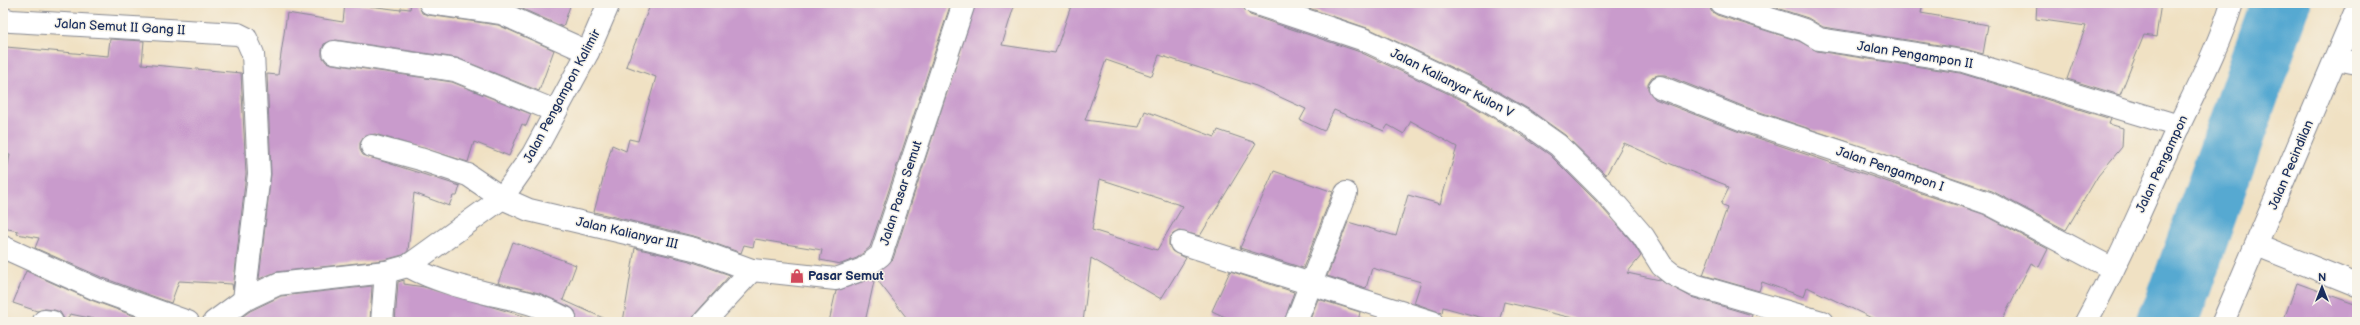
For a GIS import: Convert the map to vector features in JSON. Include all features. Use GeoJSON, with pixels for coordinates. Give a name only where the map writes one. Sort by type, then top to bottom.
{"type":"FeatureCollection","features":[{"type":"Feature","properties":{"kind":"street"},"geometry":{"type":"LineString","coordinates":[[430,3],[501,13],[588,52]]}},
{"type":"Feature","properties":{"kind":"street","name":"Jalan Pengampon Kalimir"},"geometry":{"type":"LineString","coordinates":[[214,322],[244,300],[278,284],[386,272],[408,266],[502,198],[533,154],[588,52],[609,3]]}},
{"type":"Feature","properties":{"kind":"street","name":"Jalan Kalianyar Kulon V"},"geometry":{"type":"LineString","coordinates":[[1254,3],[1365,40],[1472,91],[1524,121],[1558,145],[1606,193],[1643,236],[1662,266],[1672,274],[1694,286],[1822,322]]}},
{"type":"Feature","properties":{"kind":"street","name":"Jalan Pengampon II"},"geometry":{"type":"LineString","coordinates":[[1721,3],[1804,30],[1819,39],[1963,61],[2179,126]]}},
{"type":"Feature","properties":{"kind":"street","name":"Jalan Pengampon"},"geometry":{"type":"LineString","coordinates":[[2086,322],[2113,269],[2179,126],[2226,23],[2232,3]]}},
{"type":"Feature","properties":{"kind":"street","name":"Jalan Pasar Semut"},"geometry":{"type":"LineString","coordinates":[[752,270],[836,279],[863,270],[881,255],[957,5]]}},
{"type":"Feature","properties":{"kind":"street","name":"Jalan Pecindilan"},"geometry":{"type":"LineString","coordinates":[[2224,322],[2257,245],[2347,61],[2357,8]]}},
{"type":"Feature","properties":{"kind":"street","name":"Jalan Semut II Gang II"},"geometry":{"type":"LineString","coordinates":[[3,19],[11,21],[238,34],[246,38],[250,43],[253,54],[259,174],[244,300]]}},
{"type":"Feature","properties":{"kind":"street"},"geometry":{"type":"LineString","coordinates":[[334,52],[455,70],[555,111]]}},
{"type":"Feature","properties":{"kind":"street","name":"Jalan Pengampon I"},"geometry":{"type":"LineString","coordinates":[[1660,87],[1741,119],[1854,156],[1988,203],[2113,269]]}},
{"type":"Feature","properties":{"kind":"street","name":"Jalan Kalianyar III"},"geometry":{"type":"LineString","coordinates":[[372,146],[420,158],[468,174],[502,198],[529,210],[694,249],[752,270]]}},
{"type":"Feature","properties":{"kind":"street"},"geometry":{"type":"LineString","coordinates":[[1296,322],[1346,193]]}},
{"type":"Feature","properties":{"kind":"street"},"geometry":{"type":"LineString","coordinates":[[1181,243],[1432,322]]}},
{"type":"Feature","properties":{"kind":"street"},"geometry":{"type":"LineString","coordinates":[[2257,245],[2357,285]]}},
{"type":"Feature","properties":{"kind":"street"},"geometry":{"type":"LineString","coordinates":[[3,247],[96,289],[188,322]]}},
{"type":"Feature","properties":{"kind":"street"},"geometry":{"type":"LineString","coordinates":[[408,266],[427,276],[482,293],[527,302],[565,318]]}},
{"type":"Feature","properties":{"kind":"street"},"geometry":{"type":"LineString","coordinates":[[704,322],[752,270]]}},
{"type":"Feature","properties":{"kind":"street"},"geometry":{"type":"LineString","coordinates":[[382,322],[386,272]]}},
{"type":"Feature","properties":{"kind":"building"},"geometry":{"type":"Polygon","coordinates":[[[345,3],[401,10],[401,8],[410,9],[411,3],[418,3],[422,13],[498,25],[554,50],[539,91],[457,58],[336,40],[324,44],[322,56],[326,62],[452,82],[531,114],[526,126],[522,124],[509,156],[474,142],[468,162],[375,134],[364,137],[360,143],[360,150],[363,155],[460,186],[457,196],[453,196],[449,206],[414,193],[408,251],[403,255],[384,260],[276,272],[259,279],[271,174],[267,74],[278,75],[287,13],[343,22],[345,3]]]}},
{"type":"Feature","properties":{"kind":"building"},"geometry":{"type":"Polygon","coordinates":[[[509,3],[571,3],[563,27],[509,3]]]}},
{"type":"Feature","properties":{"kind":"building"},"geometry":{"type":"Polygon","coordinates":[[[651,3],[951,3],[870,247],[857,258],[841,264],[820,260],[822,250],[755,239],[753,247],[744,245],[741,253],[697,237],[594,212],[612,145],[626,151],[629,139],[638,141],[656,77],[626,66],[651,3]]]}},
{"type":"Feature","properties":{"kind":"building"},"geometry":{"type":"Polygon","coordinates":[[[976,3],[1015,3],[1002,45],[1055,53],[1072,3],[1233,3],[1242,6],[1250,15],[1360,52],[1466,102],[1517,132],[1550,155],[1597,202],[1633,243],[1641,256],[1627,273],[1660,280],[1691,297],[1752,315],[1749,322],[1590,322],[1504,302],[1499,322],[1497,322],[1443,307],[1442,313],[1414,303],[1421,282],[1372,268],[1366,288],[1327,276],[1348,222],[1396,236],[1408,195],[1440,204],[1457,147],[1411,121],[1404,134],[1388,125],[1384,131],[1334,110],[1324,131],[1300,120],[1306,109],[1256,86],[1159,55],[1152,76],[1106,60],[1085,120],[1139,127],[1145,111],[1215,137],[1218,130],[1256,143],[1200,236],[1179,231],[1173,234],[1169,239],[1169,245],[1172,251],[1186,258],[1161,299],[1091,258],[1083,322],[910,322],[875,277],[865,322],[829,322],[836,291],[870,279],[893,259],[976,3]],[[1100,179],[1092,230],[1157,250],[1183,206],[1100,179]]]}},
{"type":"Feature","properties":{"kind":"building"},"geometry":{"type":"Polygon","coordinates":[[[1294,3],[1709,3],[1711,11],[1717,15],[1799,41],[1817,51],[1960,73],[2111,119],[2109,124],[2123,128],[2122,147],[2098,176],[2066,230],[1992,191],[1745,107],[1665,75],[1652,77],[1648,83],[1648,89],[1655,99],[1737,131],[1983,214],[2048,249],[2039,267],[2031,263],[2001,322],[1880,322],[1807,287],[1804,297],[1762,282],[1759,291],[1703,275],[1727,208],[1721,204],[1729,188],[1726,187],[1726,185],[1671,164],[1624,143],[1606,175],[1565,135],[1530,110],[1478,80],[1370,29],[1294,3]]]}},
{"type":"Feature","properties":{"kind":"building"},"geometry":{"type":"Polygon","coordinates":[[[1923,3],[1921,13],[1988,25],[1983,54],[1965,49],[1823,27],[1808,18],[1764,4],[1923,3]]]}},
{"type":"Feature","properties":{"kind":"building"},"geometry":{"type":"Polygon","coordinates":[[[2037,3],[2161,3],[2156,37],[2144,35],[2120,95],[2067,79],[2086,26],[2036,19],[2037,3]]]}},
{"type":"Feature","properties":{"kind":"building"},"geometry":{"type":"Polygon","coordinates":[[[110,39],[144,41],[142,64],[241,73],[246,174],[233,290],[232,284],[179,281],[171,303],[101,277],[35,248],[39,238],[17,234],[18,231],[3,228],[3,189],[10,155],[3,154],[3,73],[6,47],[108,56],[110,39]]]}},
{"type":"Feature","properties":{"kind":"building"},"geometry":{"type":"Polygon","coordinates":[[[1274,171],[1333,192],[1303,268],[1240,248],[1274,171]]]}},
{"type":"Feature","properties":{"kind":"building"},"geometry":{"type":"Polygon","coordinates":[[[513,242],[576,265],[563,300],[612,322],[577,322],[575,311],[570,307],[539,293],[498,283],[513,242]]]}},
{"type":"Feature","properties":{"kind":"building"},"geometry":{"type":"Polygon","coordinates":[[[635,248],[690,261],[730,275],[695,314],[692,322],[623,322],[635,248]]]}},
{"type":"Feature","properties":{"kind":"building"},"geometry":{"type":"Polygon","coordinates":[[[26,271],[91,300],[151,322],[109,322],[70,314],[66,322],[60,312],[45,309],[37,311],[13,303],[26,271]]]}},
{"type":"Feature","properties":{"kind":"building"},"geometry":{"type":"Polygon","coordinates":[[[1230,271],[1294,292],[1284,322],[1236,322],[1212,311],[1230,271]]]}},
{"type":"Feature","properties":{"kind":"building"},"geometry":{"type":"Polygon","coordinates":[[[404,280],[404,284],[424,287],[544,322],[395,322],[398,282],[404,280]]]}},
{"type":"Feature","properties":{"kind":"building"},"geometry":{"type":"Polygon","coordinates":[[[2297,283],[2357,305],[2357,322],[2283,322],[2297,283]]]}},
{"type":"Feature","properties":{"kind":"building"},"geometry":{"type":"Polygon","coordinates":[[[372,286],[370,322],[235,322],[250,311],[281,296],[372,286]]]}},
{"type":"Feature","properties":{"kind":"building"},"geometry":{"type":"Polygon","coordinates":[[[1318,299],[1360,312],[1358,322],[1309,322],[1318,299]]]}},
{"type":"Feature","properties":{"kind":"waterway"},"geometry":{"type":"LineString","coordinates":[[2167,322],[2174,307],[2281,3]]}},
{"type":"Feature","properties":{"kind":"place","name":"Pasar Semut"},"geometry":{"type":"Point","coordinates":[797,276]}}]}
